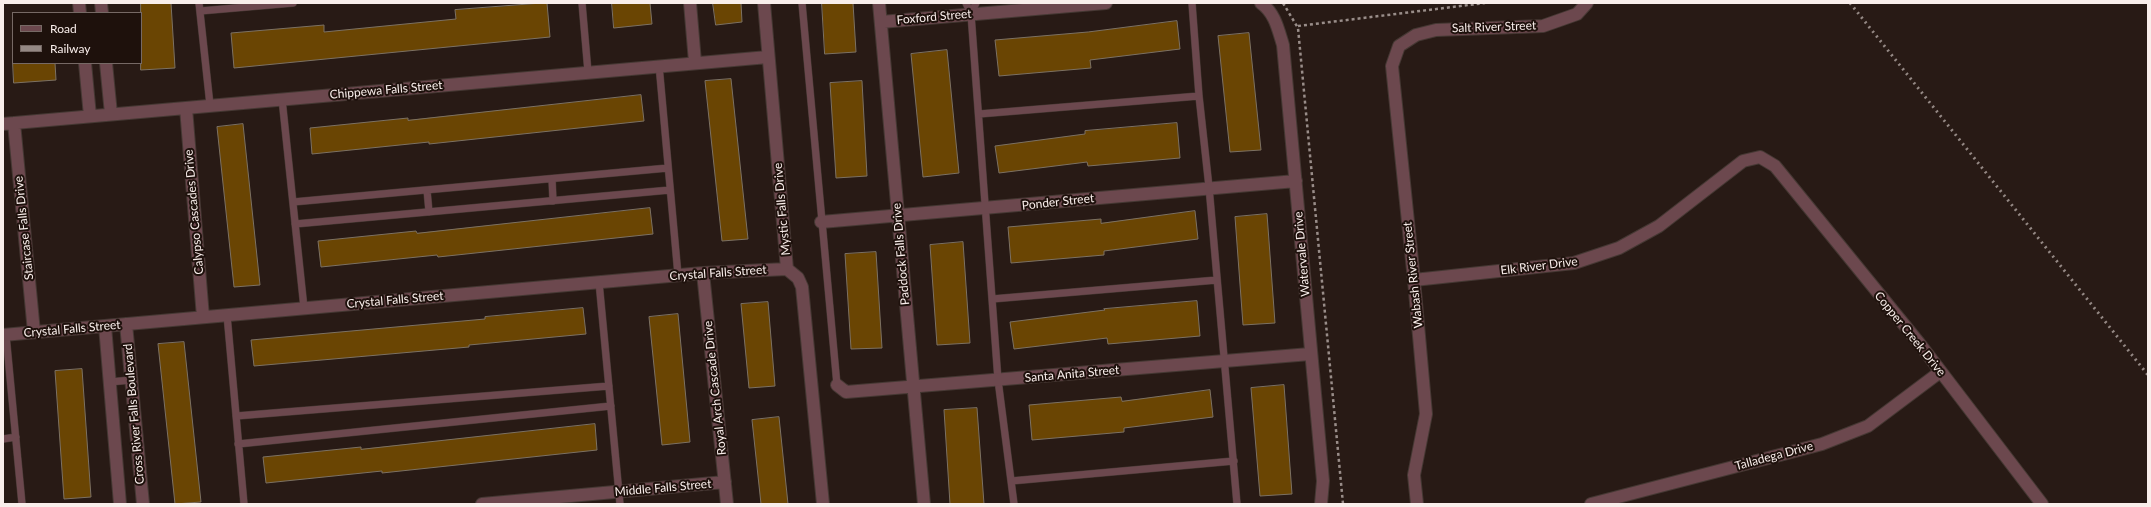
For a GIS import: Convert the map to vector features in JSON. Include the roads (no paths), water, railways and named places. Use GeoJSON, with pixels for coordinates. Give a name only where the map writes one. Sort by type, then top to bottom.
{"type":"FeatureCollection","features":[{"type":"Feature","properties":{"kind":"street"},"geometry":{"type":"LineString","coordinates":[[690,3],[695,62]]}},
{"type":"Feature","properties":{"kind":"street","name":"Mystic Falls Drive"},"geometry":{"type":"LineString","coordinates":[[764,3],[787,269],[798,278],[802,287],[823,504]]}},
{"type":"Feature","properties":{"kind":"street","name":"Paddock Falls Drive"},"geometry":{"type":"LineString","coordinates":[[879,3],[912,387],[924,504]]}},
{"type":"Feature","properties":{"kind":"street","name":"Foxford Street"},"geometry":{"type":"LineString","coordinates":[[881,22],[973,9],[1106,3]]}},
{"type":"Feature","properties":{"kind":"street","name":"Salt River Street"},"geometry":{"type":"LineString","coordinates":[[1399,46],[1416,35],[1436,30],[1543,26],[1577,14],[1587,3]]}},
{"type":"Feature","properties":{"kind":"street","name":"Watervale Drive"},"geometry":{"type":"LineString","coordinates":[[1264,5],[1275,19],[1283,45],[1310,354],[1323,481],[1321,504]]}},
{"type":"Feature","properties":{"kind":"street","name":"Wabash River Street"},"geometry":{"type":"LineString","coordinates":[[1399,46],[1392,66],[1426,414],[1414,475],[1417,504]]}},
{"type":"Feature","properties":{"kind":"street","name":"Chippewa Falls Street"},"geometry":{"type":"LineString","coordinates":[[8,123],[659,65],[768,57]]}},
{"type":"Feature","properties":{"kind":"street"},"geometry":{"type":"LineString","coordinates":[[85,64],[90,116]]}},
{"type":"Feature","properties":{"kind":"street"},"geometry":{"type":"LineString","coordinates":[[106,64],[111,114]]}},
{"type":"Feature","properties":{"kind":"street","name":"Calypso Cascades Drive"},"geometry":{"type":"LineString","coordinates":[[186,108],[203,317]]}},
{"type":"Feature","properties":{"kind":"street","name":"Staircase Falls Drive"},"geometry":{"type":"LineString","coordinates":[[8,123],[34,332]]}},
{"type":"Feature","properties":{"kind":"street","name":"Elk River Drive"},"geometry":{"type":"LineString","coordinates":[[1414,280],[1574,264],[1619,248],[1659,226],[1743,161],[1760,157],[1775,166]]}},
{"type":"Feature","properties":{"kind":"street","name":"Copper Creek Drive"},"geometry":{"type":"LineString","coordinates":[[1775,166],[1940,372],[2042,504]]}},
{"type":"Feature","properties":{"kind":"street","name":"Ponder Street"},"geometry":{"type":"LineString","coordinates":[[821,222],[986,209],[1209,187],[1296,181]]}},
{"type":"Feature","properties":{"kind":"street","name":"Crystal Falls Street"},"geometry":{"type":"LineString","coordinates":[[4,335],[678,275],[787,269]]}},
{"type":"Feature","properties":{"kind":"street","name":"Royal Arch Cascade Drive"},"geometry":{"type":"LineString","coordinates":[[703,273],[727,504]]}},
{"type":"Feature","properties":{"kind":"street","name":"Cross River Falls Boulevard"},"geometry":{"type":"LineString","coordinates":[[126,324],[143,504]]}},
{"type":"Feature","properties":{"kind":"street","name":"Cross River Falls Boulevard"},"geometry":{"type":"LineString","coordinates":[[105,326],[120,504]]}},
{"type":"Feature","properties":{"kind":"street","name":"Santa Anita Street"},"geometry":{"type":"LineString","coordinates":[[837,385],[846,392],[1310,354]]}},
{"type":"Feature","properties":{"kind":"street","name":"Talladega Drive"},"geometry":{"type":"LineString","coordinates":[[1591,504],[1822,444],[1868,426],[1940,372]]}},
{"type":"Feature","properties":{"kind":"street","name":"Middle Falls Street"},"geometry":{"type":"LineString","coordinates":[[482,504],[725,482]]}},
{"type":"Feature","properties":{"kind":"lane"},"geometry":{"type":"LineString","coordinates":[[199,3],[210,105]]}},
{"type":"Feature","properties":{"kind":"lane"},"geometry":{"type":"LineString","coordinates":[[200,11],[293,3]]}},
{"type":"Feature","properties":{"kind":"lane"},"geometry":{"type":"LineString","coordinates":[[582,3],[588,72]]}},
{"type":"Feature","properties":{"kind":"lane"},"geometry":{"type":"LineString","coordinates":[[802,3],[837,385]]}},
{"type":"Feature","properties":{"kind":"lane"},"geometry":{"type":"LineString","coordinates":[[966,3],[973,9],[998,380],[1014,504]]}},
{"type":"Feature","properties":{"kind":"lane"},"geometry":{"type":"LineString","coordinates":[[1192,3],[1199,96],[1209,187],[1237,504]]}},
{"type":"Feature","properties":{"kind":"lane"},"geometry":{"type":"LineString","coordinates":[[659,65],[678,275]]}},
{"type":"Feature","properties":{"kind":"lane"},"geometry":{"type":"LineString","coordinates":[[979,114],[1199,96]]}},
{"type":"Feature","properties":{"kind":"lane"},"geometry":{"type":"LineString","coordinates":[[282,99],[304,308]]}},
{"type":"Feature","properties":{"kind":"lane"},"geometry":{"type":"LineString","coordinates":[[293,202],[668,168]]}},
{"type":"Feature","properties":{"kind":"lane"},"geometry":{"type":"LineString","coordinates":[[552,179],[553,201]]}},
{"type":"Feature","properties":{"kind":"lane"},"geometry":{"type":"LineString","coordinates":[[427,190],[429,212]]}},
{"type":"Feature","properties":{"kind":"lane"},"geometry":{"type":"LineString","coordinates":[[295,224],[670,190]]}},
{"type":"Feature","properties":{"kind":"lane"},"geometry":{"type":"LineString","coordinates":[[992,299],[1217,280]]}},
{"type":"Feature","properties":{"kind":"lane"},"geometry":{"type":"LineString","coordinates":[[599,282],[620,504]]}},
{"type":"Feature","properties":{"kind":"lane"},"geometry":{"type":"LineString","coordinates":[[227,315],[244,504]]}},
{"type":"Feature","properties":{"kind":"lane"},"geometry":{"type":"LineString","coordinates":[[4,335],[22,504]]}},
{"type":"Feature","properties":{"kind":"lane"},"geometry":{"type":"LineString","coordinates":[[110,382],[131,380]]}},
{"type":"Feature","properties":{"kind":"lane"},"geometry":{"type":"LineString","coordinates":[[236,416],[609,386]]}},
{"type":"Feature","properties":{"kind":"lane"},"geometry":{"type":"LineString","coordinates":[[238,444],[611,406]]}},
{"type":"Feature","properties":{"kind":"lane"},"geometry":{"type":"LineString","coordinates":[[3,438],[16,437]]}},
{"type":"Feature","properties":{"kind":"lane"},"geometry":{"type":"LineString","coordinates":[[1011,481],[1234,461]]}},
{"type":"Feature","properties":{"kind":"railway"},"geometry":{"type":"LineString","coordinates":[[1850,3],[2148,375]]}}]}
